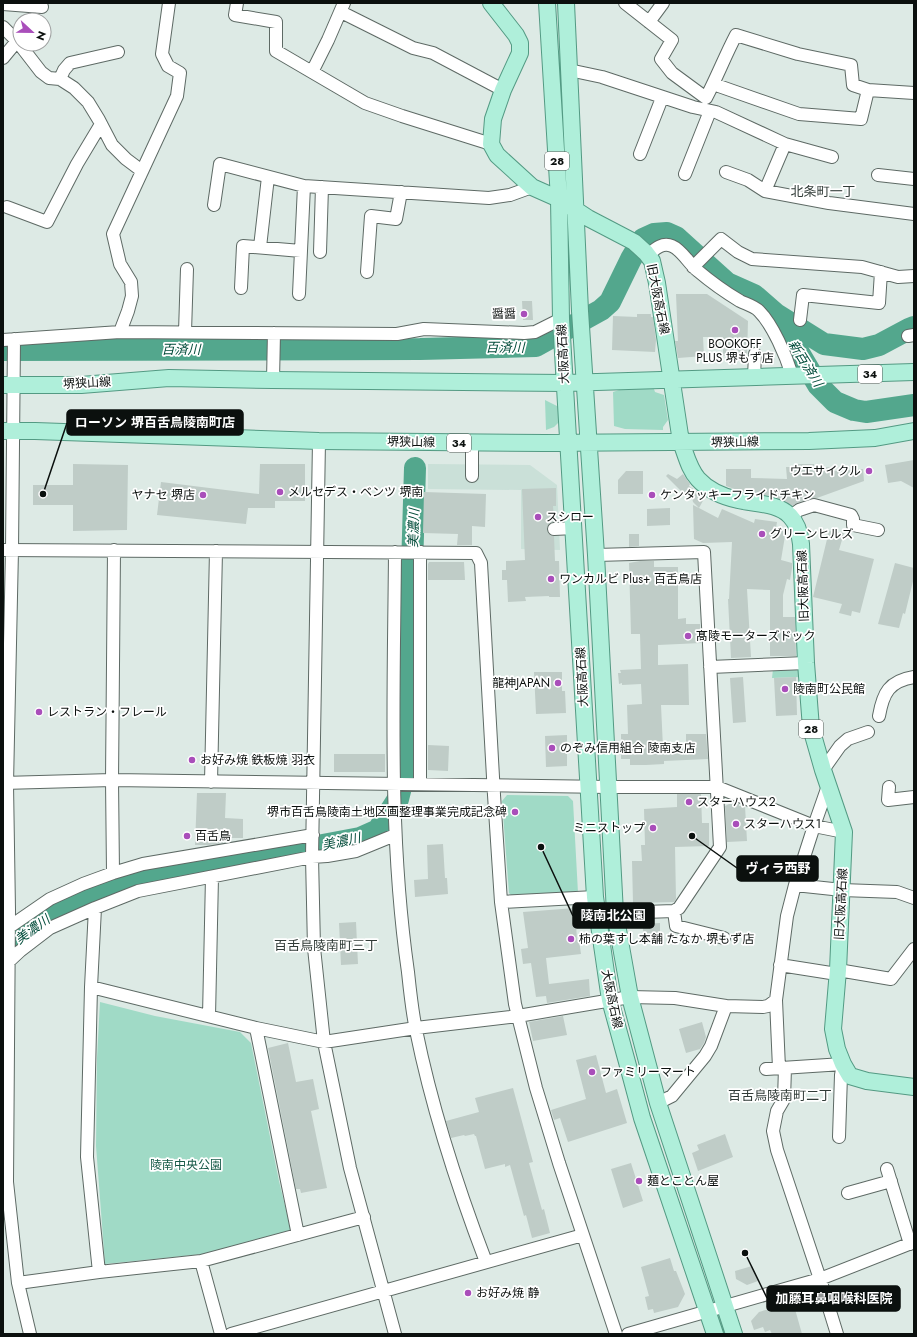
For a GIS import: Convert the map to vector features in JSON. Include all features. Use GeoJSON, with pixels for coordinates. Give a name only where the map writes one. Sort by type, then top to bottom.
{"type":"FeatureCollection","features":[{"type":"Feature","properties":{"kind":"main road"},"geometry":{"type":"LineString","coordinates":[[491,3],[516,35],[520,43],[520,53],[503,90],[493,119],[491,144]]}},
{"type":"Feature","properties":{"kind":"main road","name":"大阪高石線"},"geometry":{"type":"LineString","coordinates":[[547,3],[559,199],[561,319],[574,528],[587,786],[595,897],[610,1000],[642,1118],[715,1334]]}},
{"type":"Feature","properties":{"kind":"main road","name":"大阪高石線"},"geometry":{"type":"LineString","coordinates":[[566,3],[580,311],[590,443],[614,913],[630,997],[658,1102],[734,1334]]}},
{"type":"Feature","properties":{"kind":"main road","name":"旧大阪高石線"},"geometry":{"type":"LineString","coordinates":[[491,144],[497,154],[532,187],[559,199],[575,210],[634,242],[647,254],[652,261],[660,283],[681,442],[690,467],[698,478],[712,490],[738,500],[779,508],[791,516],[800,532],[806,663],[811,728],[828,786],[844,832],[838,972],[833,1029],[837,1049],[850,1076],[867,1081],[914,1087]]}},
{"type":"Feature","properties":{"kind":"main road","name":"堺狭山線"},"geometry":{"type":"LineString","coordinates":[[8,385],[81,385],[168,378],[565,383],[914,372]]}},
{"type":"Feature","properties":{"kind":"main road","name":"堺狭山線"},"geometry":{"type":"LineString","coordinates":[[8,431],[319,441],[590,443],[809,441],[867,438],[914,431]]}},
{"type":"Feature","properties":{"kind":"street"},"geometry":{"type":"LineString","coordinates":[[120,332],[132,296],[131,282],[120,264],[113,234],[176,96],[180,73],[168,66],[162,54],[168,3]]}},
{"type":"Feature","properties":{"kind":"street"},"geometry":{"type":"LineString","coordinates":[[237,3],[235,15],[276,22],[276,51],[365,103],[491,144]]}},
{"type":"Feature","properties":{"kind":"street"},"geometry":{"type":"LineString","coordinates":[[625,3],[672,40],[661,60],[672,73],[706,98],[736,35],[798,54],[851,65],[853,85],[868,90],[914,93]]}},
{"type":"Feature","properties":{"kind":"street"},"geometry":{"type":"LineString","coordinates":[[649,22],[663,3]]}},
{"type":"Feature","properties":{"kind":"street"},"geometry":{"type":"LineString","coordinates":[[3,4],[42,7]]}},
{"type":"Feature","properties":{"kind":"street"},"geometry":{"type":"LineString","coordinates":[[312,72],[342,7],[413,48],[433,53],[503,90]]}},
{"type":"Feature","properties":{"kind":"street"},"geometry":{"type":"LineString","coordinates":[[3,27],[12,36]]}},
{"type":"Feature","properties":{"kind":"street"},"geometry":{"type":"LineString","coordinates":[[3,58],[12,47]]}},
{"type":"Feature","properties":{"kind":"street"},"geometry":{"type":"LineString","coordinates":[[26,52],[41,72],[49,78],[60,79],[74,88],[88,102],[112,145],[126,159],[142,171]]}},
{"type":"Feature","properties":{"kind":"street"},"geometry":{"type":"LineString","coordinates":[[60,79],[64,70],[70,63],[118,52]]}},
{"type":"Feature","properties":{"kind":"street"},"geometry":{"type":"LineString","coordinates":[[569,70],[602,77],[693,108],[716,112],[785,144],[832,157]]}},
{"type":"Feature","properties":{"kind":"street"},"geometry":{"type":"LineString","coordinates":[[713,84],[798,114],[861,118],[868,90]]}},
{"type":"Feature","properties":{"kind":"street"},"geometry":{"type":"LineString","coordinates":[[640,154],[662,98]]}},
{"type":"Feature","properties":{"kind":"street"},"geometry":{"type":"LineString","coordinates":[[685,174],[710,111]]}},
{"type":"Feature","properties":{"kind":"street"},"geometry":{"type":"LineString","coordinates":[[4,208],[47,222],[76,164],[101,124]]}},
{"type":"Feature","properties":{"kind":"street"},"geometry":{"type":"LineString","coordinates":[[765,191],[785,144]]}},
{"type":"Feature","properties":{"kind":"street"},"geometry":{"type":"LineString","coordinates":[[214,205],[220,164],[304,186],[322,188],[489,198],[510,195],[532,187]]}},
{"type":"Feature","properties":{"kind":"street"},"geometry":{"type":"LineString","coordinates":[[726,172],[748,180],[765,191],[829,203],[914,214]]}},
{"type":"Feature","properties":{"kind":"street"},"geometry":{"type":"LineString","coordinates":[[878,175],[914,179]]}},
{"type":"Feature","properties":{"kind":"street"},"geometry":{"type":"LineString","coordinates":[[260,247],[268,177]]}},
{"type":"Feature","properties":{"kind":"street"},"geometry":{"type":"LineString","coordinates":[[299,294],[304,186]]}},
{"type":"Feature","properties":{"kind":"street"},"geometry":{"type":"LineString","coordinates":[[320,252],[322,188]]}},
{"type":"Feature","properties":{"kind":"street"},"geometry":{"type":"LineString","coordinates":[[367,272],[372,216],[396,219],[401,192]]}},
{"type":"Feature","properties":{"kind":"street"},"geometry":{"type":"LineString","coordinates":[[693,267],[708,250],[721,239],[738,252],[752,259],[862,267],[898,277],[914,276]]}},
{"type":"Feature","properties":{"kind":"street"},"geometry":{"type":"LineString","coordinates":[[647,254],[664,245],[673,246],[693,267],[713,284],[758,310],[771,328],[796,375]]}},
{"type":"Feature","properties":{"kind":"street"},"geometry":{"type":"LineString","coordinates":[[241,288],[243,246],[301,251]]}},
{"type":"Feature","properties":{"kind":"street"},"geometry":{"type":"LineString","coordinates":[[185,332],[187,269]]}},
{"type":"Feature","properties":{"kind":"street"},"geometry":{"type":"LineString","coordinates":[[800,320],[803,295],[879,303],[882,272]]}},
{"type":"Feature","properties":{"kind":"street"},"geometry":{"type":"LineString","coordinates":[[30,1334],[18,1283],[7,1222],[7,932],[5,784],[8,550],[8,385],[13,362],[10,342],[120,332],[185,332],[274,336],[397,334],[424,329],[524,333],[535,332],[561,319]]}},
{"type":"Feature","properties":{"kind":"street"},"geometry":{"type":"LineString","coordinates":[[273,380],[274,336]]}},
{"type":"Feature","properties":{"kind":"street"},"geometry":{"type":"LineString","coordinates":[[754,377],[755,354]]}},
{"type":"Feature","properties":{"kind":"street"},"geometry":{"type":"LineString","coordinates":[[319,441],[312,857],[314,948],[324,1042],[350,1168],[395,1334]]}},
{"type":"Feature","properties":{"kind":"street"},"geometry":{"type":"LineString","coordinates":[[472,443],[472,476]]}},
{"type":"Feature","properties":{"kind":"street"},"geometry":{"type":"LineString","coordinates":[[791,516],[799,510],[814,505],[852,515],[853,525],[878,530]]}},
{"type":"Feature","properties":{"kind":"street"},"geometry":{"type":"LineString","coordinates":[[554,529],[574,528]]}},
{"type":"Feature","properties":{"kind":"street"},"geometry":{"type":"LineString","coordinates":[[8,550],[476,553],[481,562],[502,902],[518,1016],[536,1088],[616,1334]]}},
{"type":"Feature","properties":{"kind":"street"},"geometry":{"type":"LineString","coordinates":[[113,873],[112,780],[114,550]]}},
{"type":"Feature","properties":{"kind":"street"},"geometry":{"type":"LineString","coordinates":[[211,782],[216,551]]}},
{"type":"Feature","properties":{"kind":"street"},"geometry":{"type":"LineString","coordinates":[[398,552],[394,784],[395,835],[401,925],[416,1028],[429,1089],[469,1219],[486,1262]]}},
{"type":"Feature","properties":{"kind":"street"},"geometry":{"type":"LineString","coordinates":[[418,552],[420,784]]}},
{"type":"Feature","properties":{"kind":"street"},"geometry":{"type":"LineString","coordinates":[[596,555],[704,552],[717,787],[720,847],[679,908],[674,911],[614,913]]}},
{"type":"Feature","properties":{"kind":"street"},"geometry":{"type":"LineString","coordinates":[[710,667],[806,663]]}},
{"type":"Feature","properties":{"kind":"street"},"geometry":{"type":"LineString","coordinates":[[879,716],[882,701],[889,688],[906,679],[914,677]]}},
{"type":"Feature","properties":{"kind":"street"},"geometry":{"type":"LineString","coordinates":[[823,770],[840,746],[848,739],[868,732]]}},
{"type":"Feature","properties":{"kind":"street"},"geometry":{"type":"LineString","coordinates":[[5,784],[112,780],[717,787],[814,826],[844,832]]}},
{"type":"Feature","properties":{"kind":"street"},"geometry":{"type":"LineString","coordinates":[[828,786],[795,885],[780,965],[776,1000],[784,1098],[777,1111],[773,1131],[777,1150],[820,1278],[836,1334]]}},
{"type":"Feature","properties":{"kind":"street"},"geometry":{"type":"LineString","coordinates":[[889,787],[888,800],[914,797]]}},
{"type":"Feature","properties":{"kind":"street"},"geometry":{"type":"LineString","coordinates":[[7,932],[50,899],[82,884],[113,873],[143,864],[313,835]]}},
{"type":"Feature","properties":{"kind":"street"},"geometry":{"type":"LineString","coordinates":[[7,961],[50,928],[138,891],[312,857],[356,852],[395,835]]}},
{"type":"Feature","properties":{"kind":"street"},"geometry":{"type":"LineString","coordinates":[[209,1016],[212,877]]}},
{"type":"Feature","properties":{"kind":"street"},"geometry":{"type":"LineString","coordinates":[[795,885],[842,890],[897,892],[914,898]]}},
{"type":"Feature","properties":{"kind":"street"},"geometry":{"type":"LineString","coordinates":[[502,902],[595,897]]}},
{"type":"Feature","properties":{"kind":"street"},"geometry":{"type":"LineString","coordinates":[[95,908],[91,987],[87,1157],[99,1272]]}},
{"type":"Feature","properties":{"kind":"street"},"geometry":{"type":"LineString","coordinates":[[674,911],[676,926],[724,938]]}},
{"type":"Feature","properties":{"kind":"street"},"geometry":{"type":"LineString","coordinates":[[780,965],[891,979],[914,949]]}},
{"type":"Feature","properties":{"kind":"street"},"geometry":{"type":"LineString","coordinates":[[91,987],[256,1028],[324,1042],[416,1028],[518,1016],[630,997],[645,996],[675,998],[726,1006],[763,1007],[768,1006],[776,1000]]}},
{"type":"Feature","properties":{"kind":"street"},"geometry":{"type":"LineString","coordinates":[[658,1102],[672,1096],[705,1056],[711,1046],[726,1006]]}},
{"type":"Feature","properties":{"kind":"street"},"geometry":{"type":"LineString","coordinates":[[256,1028],[298,1235]]}},
{"type":"Feature","properties":{"kind":"street"},"geometry":{"type":"LineString","coordinates":[[766,1069],[843,1064],[841,1075],[839,1137]]}},
{"type":"Feature","properties":{"kind":"street"},"geometry":{"type":"LineString","coordinates":[[628,1334],[820,1278],[912,1243],[889,1175],[848,1193]]}},
{"type":"Feature","properties":{"kind":"street"},"geometry":{"type":"LineString","coordinates":[[18,1283],[99,1272],[201,1261],[364,1217]]}},
{"type":"Feature","properties":{"kind":"street"},"geometry":{"type":"LineString","coordinates":[[230,1334],[583,1235]]}},
{"type":"Feature","properties":{"kind":"street"},"geometry":{"type":"LineString","coordinates":[[201,1261],[221,1334]]}},
{"type":"Feature","properties":{"kind":"shaded area"},"geometry":{"type":"Polygon","coordinates":[[[428,464],[530,465],[557,485],[560,550],[521,549],[521,490],[428,489],[428,464]]]}},
{"type":"Feature","properties":{"kind":"green space"},"geometry":{"type":"Polygon","coordinates":[[[622,389],[654,389],[655,392],[664,395],[668,420],[663,427],[663,430],[625,429],[614,426],[613,392],[622,389]]]}},
{"type":"Feature","properties":{"kind":"green space"},"geometry":{"type":"Polygon","coordinates":[[[545,400],[559,407],[560,421],[554,427],[546,430],[545,400]]]}},
{"type":"Feature","properties":{"kind":"green space"},"geometry":{"type":"Polygon","coordinates":[[[773,669],[798,669],[801,673],[801,677],[772,678],[773,669]]]}},
{"type":"Feature","properties":{"kind":"green space"},"geometry":{"type":"Polygon","coordinates":[[[507,795],[568,796],[573,801],[578,893],[513,897],[509,893],[502,801],[507,795]]]}},
{"type":"Feature","properties":{"kind":"green space","name":"陵南中央公園"},"geometry":{"type":"Polygon","coordinates":[[[100,1002],[155,1016],[240,1032],[251,1043],[279,1181],[291,1231],[213,1253],[105,1264],[96,1146],[97,1058],[100,1002]]]}},
{"type":"Feature","properties":{"kind":"building"},"geometry":{"type":"Polygon","coordinates":[[[676,294],[707,294],[748,321],[747,356],[723,356],[723,337],[703,337],[704,356],[678,358],[675,341],[678,341],[676,294]]]}},
{"type":"Feature","properties":{"kind":"building"},"geometry":{"type":"Polygon","coordinates":[[[522,301],[532,301],[533,320],[523,320],[522,301]]]}},
{"type":"Feature","properties":{"kind":"building"},"geometry":{"type":"Polygon","coordinates":[[[637,314],[651,314],[651,317],[653,317],[656,340],[655,352],[612,350],[613,316],[637,317],[637,314]]]}},
{"type":"Feature","properties":{"kind":"building"},"geometry":{"type":"Polygon","coordinates":[[[914,460],[914,488],[901,481],[888,483],[885,465],[914,460]]]}},
{"type":"Feature","properties":{"kind":"building"},"geometry":{"type":"Polygon","coordinates":[[[73,464],[128,465],[127,530],[73,531],[73,505],[33,505],[33,485],[73,485],[73,464]]]}},
{"type":"Feature","properties":{"kind":"building"},"geometry":{"type":"Polygon","coordinates":[[[260,464],[305,464],[305,501],[275,501],[275,508],[248,508],[246,524],[157,515],[161,482],[259,494],[260,464]]]}},
{"type":"Feature","properties":{"kind":"building"},"geometry":{"type":"Polygon","coordinates":[[[796,464],[814,464],[814,468],[833,467],[833,471],[863,469],[864,481],[792,506],[775,497],[740,491],[726,486],[726,469],[751,469],[751,478],[787,479],[786,467],[796,467],[796,464]]]}},
{"type":"Feature","properties":{"kind":"building"},"geometry":{"type":"Polygon","coordinates":[[[626,471],[643,471],[643,494],[618,494],[618,480],[626,471]]]}},
{"type":"Feature","properties":{"kind":"building"},"geometry":{"type":"Polygon","coordinates":[[[668,474],[677,479],[683,474],[690,484],[689,486],[705,497],[699,508],[693,502],[692,498],[684,494],[666,476],[668,474]]]}},
{"type":"Feature","properties":{"kind":"building"},"geometry":{"type":"Polygon","coordinates":[[[556,488],[556,506],[553,506],[554,522],[550,523],[547,529],[548,533],[554,536],[555,561],[559,561],[560,597],[525,597],[526,601],[508,602],[507,580],[502,580],[502,570],[506,570],[506,561],[525,560],[522,489],[556,488]]]}},
{"type":"Feature","properties":{"kind":"building"},"geometry":{"type":"Polygon","coordinates":[[[424,492],[486,494],[485,527],[472,526],[472,545],[457,545],[458,534],[423,533],[424,492]]]}},
{"type":"Feature","properties":{"kind":"building"},"geometry":{"type":"Polygon","coordinates":[[[693,505],[718,518],[722,509],[754,523],[755,519],[777,522],[776,528],[786,530],[781,560],[792,563],[792,568],[790,580],[787,579],[783,595],[783,617],[795,617],[796,656],[770,656],[770,590],[747,589],[751,657],[731,658],[728,599],[732,542],[703,543],[694,539],[693,505]]]}},
{"type":"Feature","properties":{"kind":"building"},"geometry":{"type":"Polygon","coordinates":[[[670,508],[670,525],[647,526],[647,509],[670,508]]]}},
{"type":"Feature","properties":{"kind":"building"},"geometry":{"type":"Polygon","coordinates":[[[829,531],[844,533],[839,550],[874,559],[860,613],[852,611],[851,616],[839,613],[842,604],[813,597],[829,531]]]}},
{"type":"Feature","properties":{"kind":"building"},"geometry":{"type":"Polygon","coordinates":[[[629,534],[639,534],[639,546],[629,547],[629,534]]]}},
{"type":"Feature","properties":{"kind":"building"},"geometry":{"type":"Polygon","coordinates":[[[654,561],[654,567],[678,567],[678,619],[686,618],[686,624],[700,624],[701,643],[658,645],[658,665],[688,664],[689,705],[661,705],[663,748],[686,747],[686,734],[706,734],[708,759],[664,761],[664,764],[630,765],[630,759],[621,759],[621,734],[628,734],[627,705],[642,704],[641,684],[619,684],[618,673],[621,673],[620,670],[641,669],[640,634],[631,634],[629,563],[654,561]]]}},
{"type":"Feature","properties":{"kind":"building"},"geometry":{"type":"Polygon","coordinates":[[[429,562],[464,562],[465,580],[428,580],[429,562]]]}},
{"type":"Feature","properties":{"kind":"building"},"geometry":{"type":"Polygon","coordinates":[[[895,563],[914,568],[914,577],[905,614],[903,613],[899,628],[878,624],[895,563]]]}},
{"type":"Feature","properties":{"kind":"building"},"geometry":{"type":"Polygon","coordinates":[[[534,672],[562,672],[562,691],[565,691],[566,713],[536,714],[534,672]]]}},
{"type":"Feature","properties":{"kind":"building"},"geometry":{"type":"Polygon","coordinates":[[[743,677],[746,722],[733,723],[730,678],[743,677]]]}},
{"type":"Feature","properties":{"kind":"building","name":"陵南町公民館"},"geometry":{"type":"Polygon","coordinates":[[[796,677],[797,715],[776,716],[774,678],[796,677]]]}},
{"type":"Feature","properties":{"kind":"building"},"geometry":{"type":"Polygon","coordinates":[[[567,735],[567,766],[546,767],[545,736],[567,735]]]}},
{"type":"Feature","properties":{"kind":"building"},"geometry":{"type":"Polygon","coordinates":[[[428,745],[449,746],[448,771],[428,770],[428,745]]]}},
{"type":"Feature","properties":{"kind":"building"},"geometry":{"type":"Polygon","coordinates":[[[334,754],[385,754],[385,772],[334,772],[334,754]]]}},
{"type":"Feature","properties":{"kind":"building"},"geometry":{"type":"Polygon","coordinates":[[[197,793],[226,793],[225,818],[243,819],[243,838],[224,838],[223,843],[195,845],[197,793]]]}},
{"type":"Feature","properties":{"kind":"building"},"geometry":{"type":"Polygon","coordinates":[[[677,794],[701,794],[702,823],[709,823],[709,846],[675,847],[676,899],[674,902],[633,903],[632,861],[642,861],[641,845],[645,845],[644,809],[677,807],[677,794]]]}},
{"type":"Feature","properties":{"kind":"building","name":"スターハウス1"},"geometry":{"type":"Polygon","coordinates":[[[737,803],[739,806],[745,806],[747,841],[727,842],[725,806],[737,803]]]}},
{"type":"Feature","properties":{"kind":"building"},"geometry":{"type":"Polygon","coordinates":[[[443,844],[445,878],[447,878],[448,894],[415,897],[414,880],[428,879],[427,845],[443,844]]]}},
{"type":"Feature","properties":{"kind":"building"},"geometry":{"type":"Polygon","coordinates":[[[575,908],[577,940],[579,940],[581,954],[546,958],[549,984],[589,979],[590,996],[547,1003],[546,996],[536,997],[531,963],[523,964],[521,949],[528,948],[523,912],[575,908]]]}},
{"type":"Feature","properties":{"kind":"building"},"geometry":{"type":"Polygon","coordinates":[[[356,922],[358,964],[341,965],[339,923],[356,922]]]}},
{"type":"Feature","properties":{"kind":"building"},"geometry":{"type":"Polygon","coordinates":[[[660,923],[660,937],[643,937],[643,924],[660,923]]]}},
{"type":"Feature","properties":{"kind":"building"},"geometry":{"type":"Polygon","coordinates":[[[563,1016],[567,1035],[533,1041],[529,1022],[563,1016]]]}},
{"type":"Feature","properties":{"kind":"building"},"geometry":{"type":"Polygon","coordinates":[[[702,1022],[706,1037],[704,1043],[700,1049],[686,1053],[679,1029],[702,1022]]]}},
{"type":"Feature","properties":{"kind":"building"},"geometry":{"type":"Polygon","coordinates":[[[288,1043],[296,1082],[313,1079],[319,1109],[311,1111],[327,1188],[301,1193],[300,1189],[296,1189],[268,1048],[288,1043]]]}},
{"type":"Feature","properties":{"kind":"building"},"geometry":{"type":"Polygon","coordinates":[[[596,1055],[606,1093],[617,1089],[627,1123],[568,1142],[560,1118],[554,1120],[551,1110],[586,1099],[576,1060],[596,1055]]]}},
{"type":"Feature","properties":{"kind":"building"},"geometry":{"type":"Polygon","coordinates":[[[513,1088],[533,1162],[529,1163],[550,1233],[532,1238],[526,1215],[524,1216],[510,1165],[505,1167],[505,1164],[485,1169],[476,1136],[474,1134],[451,1138],[446,1121],[479,1112],[475,1098],[513,1088]]]}},
{"type":"Feature","properties":{"kind":"building"},"geometry":{"type":"Polygon","coordinates":[[[725,1134],[733,1157],[698,1171],[692,1153],[699,1150],[697,1145],[725,1134]]]}},
{"type":"Feature","properties":{"kind":"building"},"geometry":{"type":"Polygon","coordinates":[[[631,1163],[643,1201],[623,1208],[611,1169],[631,1163]]]}},
{"type":"Feature","properties":{"kind":"building"},"geometry":{"type":"Polygon","coordinates":[[[670,1258],[674,1271],[676,1271],[685,1294],[678,1307],[654,1313],[653,1309],[648,1310],[645,1297],[649,1296],[641,1267],[670,1258]]]}},
{"type":"Feature","properties":{"kind":"building"},"geometry":{"type":"Polygon","coordinates":[[[752,1266],[758,1281],[747,1285],[736,1279],[735,1271],[752,1266]]]}},
{"type":"Feature","properties":{"kind":"building"},"geometry":{"type":"Polygon","coordinates":[[[793,1302],[802,1334],[772,1334],[770,1330],[765,1332],[763,1327],[754,1330],[751,1321],[759,1312],[793,1302]]]}},
{"type":"Feature","properties":{"kind":"waterway","name":"百済川"},"geometry":{"type":"LineString","coordinates":[[3,350],[420,349],[536,346],[601,310],[610,302],[631,259],[643,239],[654,234],[667,233],[676,237],[727,283],[754,295],[776,314],[824,344],[863,349],[879,345],[914,327]]}},
{"type":"Feature","properties":{"kind":"waterway","name":"新百済川"},"geometry":{"type":"LineString","coordinates":[[778,317],[818,385],[835,402],[854,410],[866,412],[914,405]]}},
{"type":"Feature","properties":{"kind":"waterway","name":"美濃川"},"geometry":{"type":"LineString","coordinates":[[3,950],[21,935],[55,913],[75,902],[118,886],[164,874],[360,838],[378,830],[398,799],[406,767],[415,468]]}},
{"type":"Feature","properties":{"kind":"place","name":"醤醤"},"geometry":{"type":"Point","coordinates":[524,314]}},
{"type":"Feature","properties":{"kind":"place","name":"BOOKOFF PLUS 堺もず店"},"geometry":{"type":"Point","coordinates":[735,330]}},
{"type":"Feature","properties":{"kind":"place","name":"ウエサイクル"},"geometry":{"type":"Point","coordinates":[869,471]}},
{"type":"Feature","properties":{"kind":"place","name":"メルセデス・ベンツ 堺南"},"geometry":{"type":"Point","coordinates":[280,492]}},
{"type":"Feature","properties":{"kind":"place","name":"ローソン 堺百舌鳥陵南町店"},"geometry":{"type":"Point","coordinates":[43,494]}},
{"type":"Feature","properties":{"kind":"place","name":"ヤナセ 堺店"},"geometry":{"type":"Point","coordinates":[203,495]}},
{"type":"Feature","properties":{"kind":"place","name":"ケンタッキーフライドチキン"},"geometry":{"type":"Point","coordinates":[652,495]}},
{"type":"Feature","properties":{"kind":"place","name":"スシロー"},"geometry":{"type":"Point","coordinates":[538,517]}},
{"type":"Feature","properties":{"kind":"place","name":"グリーンヒルズ"},"geometry":{"type":"Point","coordinates":[762,534]}},
{"type":"Feature","properties":{"kind":"place","name":"ワンカルビ Plus+ 百舌鳥店"},"geometry":{"type":"Point","coordinates":[551,579]}},
{"type":"Feature","properties":{"kind":"place","name":"髙陵モーターズドック"},"geometry":{"type":"Point","coordinates":[688,636]}},
{"type":"Feature","properties":{"kind":"place","name":"龍神JAPAN"},"geometry":{"type":"Point","coordinates":[558,683]}},
{"type":"Feature","properties":{"kind":"place","name":"陵南町公民館"},"geometry":{"type":"Point","coordinates":[785,689]}},
{"type":"Feature","properties":{"kind":"place","name":"レストラン・フレール"},"geometry":{"type":"Point","coordinates":[39,712]}},
{"type":"Feature","properties":{"kind":"place","name":"のぞみ信用組合 陵南支店"},"geometry":{"type":"Point","coordinates":[552,748]}},
{"type":"Feature","properties":{"kind":"place","name":"お好み焼 鉄板焼 羽衣"},"geometry":{"type":"Point","coordinates":[192,760]}},
{"type":"Feature","properties":{"kind":"place","name":"スターハウス2"},"geometry":{"type":"Point","coordinates":[689,802]}},
{"type":"Feature","properties":{"kind":"place","name":"堺市百舌鳥陵南土地区画整理事業完成記念碑"},"geometry":{"type":"Point","coordinates":[515,812]}},
{"type":"Feature","properties":{"kind":"place","name":"スターハウス1"},"geometry":{"type":"Point","coordinates":[736,824]}},
{"type":"Feature","properties":{"kind":"place","name":"ミニストップ"},"geometry":{"type":"Point","coordinates":[653,828]}},
{"type":"Feature","properties":{"kind":"place","name":"百舌鳥"},"geometry":{"type":"Point","coordinates":[187,836]}},
{"type":"Feature","properties":{"kind":"place","name":"ヴィラ西野"},"geometry":{"type":"Point","coordinates":[692,836]}},
{"type":"Feature","properties":{"kind":"place","name":"陵南北公園"},"geometry":{"type":"Point","coordinates":[541,847]}},
{"type":"Feature","properties":{"kind":"place","name":"柿の葉すし本舗 たなか 堺もず店"},"geometry":{"type":"Point","coordinates":[571,939]}},
{"type":"Feature","properties":{"kind":"place","name":"ファミリーマート"},"geometry":{"type":"Point","coordinates":[592,1072]}},
{"type":"Feature","properties":{"kind":"place","name":"麺とことん屋"},"geometry":{"type":"Point","coordinates":[639,1181]}},
{"type":"Feature","properties":{"kind":"place","name":"加藤耳鼻咽喉科医院"},"geometry":{"type":"Point","coordinates":[745,1253]}},
{"type":"Feature","properties":{"kind":"place","name":"お好み焼 静"},"geometry":{"type":"Point","coordinates":[468,1293]}},
{"type":"Feature","properties":{"kind":"district","name":"北条町一丁"},"geometry":{"type":"Point","coordinates":[823,191]}},
{"type":"Feature","properties":{"kind":"district","name":"百舌鳥陵南町三丁"},"geometry":{"type":"Point","coordinates":[326,945]}},
{"type":"Feature","properties":{"kind":"district","name":"百舌鳥陵南町二丁"},"geometry":{"type":"Point","coordinates":[780,1095]}}]}
